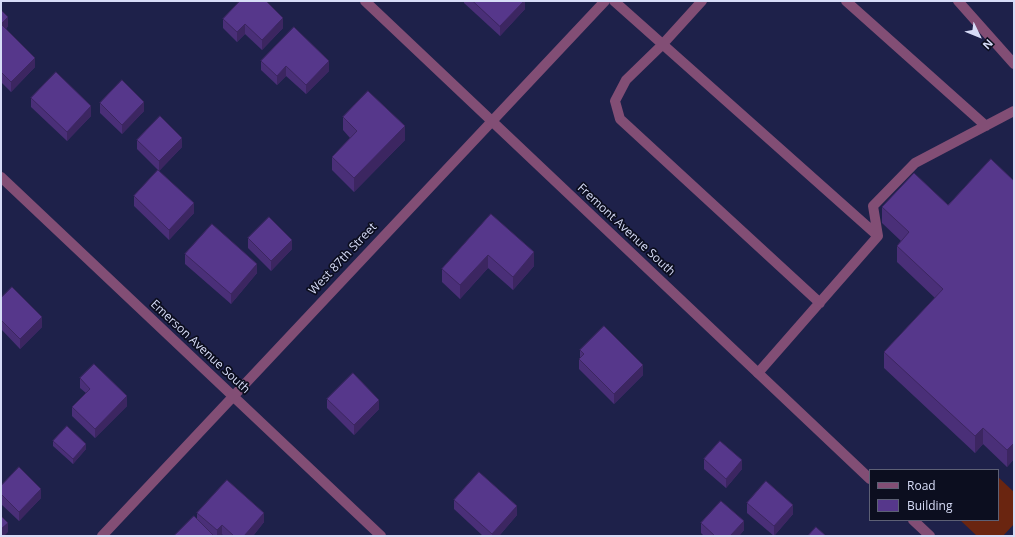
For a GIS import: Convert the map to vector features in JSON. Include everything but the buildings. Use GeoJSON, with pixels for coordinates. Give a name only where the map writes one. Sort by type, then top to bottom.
{"type":"FeatureCollection","features":[{"type":"Feature","properties":{"kind":"street","name":"Fremont Avenue South"},"geometry":{"type":"LineString","coordinates":[[365,1],[869,478]]}},
{"type":"Feature","properties":{"kind":"street","name":"West 87th Street"},"geometry":{"type":"LineString","coordinates":[[102,536],[605,1]]}},
{"type":"Feature","properties":{"kind":"street"},"geometry":{"type":"LineString","coordinates":[[614,1],[878,236]]}},
{"type":"Feature","properties":{"kind":"street"},"geometry":{"type":"LineString","coordinates":[[702,1],[662,45],[626,80],[615,101],[620,119],[820,303]]}},
{"type":"Feature","properties":{"kind":"street"},"geometry":{"type":"LineString","coordinates":[[846,1],[986,126]]}},
{"type":"Feature","properties":{"kind":"street"},"geometry":{"type":"LineString","coordinates":[[958,1],[1014,64]]}},
{"type":"Feature","properties":{"kind":"street"},"geometry":{"type":"LineString","coordinates":[[878,236],[873,206],[915,163],[1014,111]]}},
{"type":"Feature","properties":{"kind":"street","name":"Emerson Avenue South"},"geometry":{"type":"LineString","coordinates":[[1,177],[381,536]]}},
{"type":"Feature","properties":{"kind":"street"},"geometry":{"type":"LineString","coordinates":[[758,373],[878,236]]}},
{"type":"Feature","properties":{"kind":"street"},"geometry":{"type":"LineString","coordinates":[[914,521],[930,536]]}},
{"type":"Feature","properties":{"kind":"shaded area"},"geometry":{"type":"Polygon","coordinates":[[[999,478],[1014,492],[1014,524],[1003,536],[977,536],[961,521],[999,521],[999,478]]]}}]}
